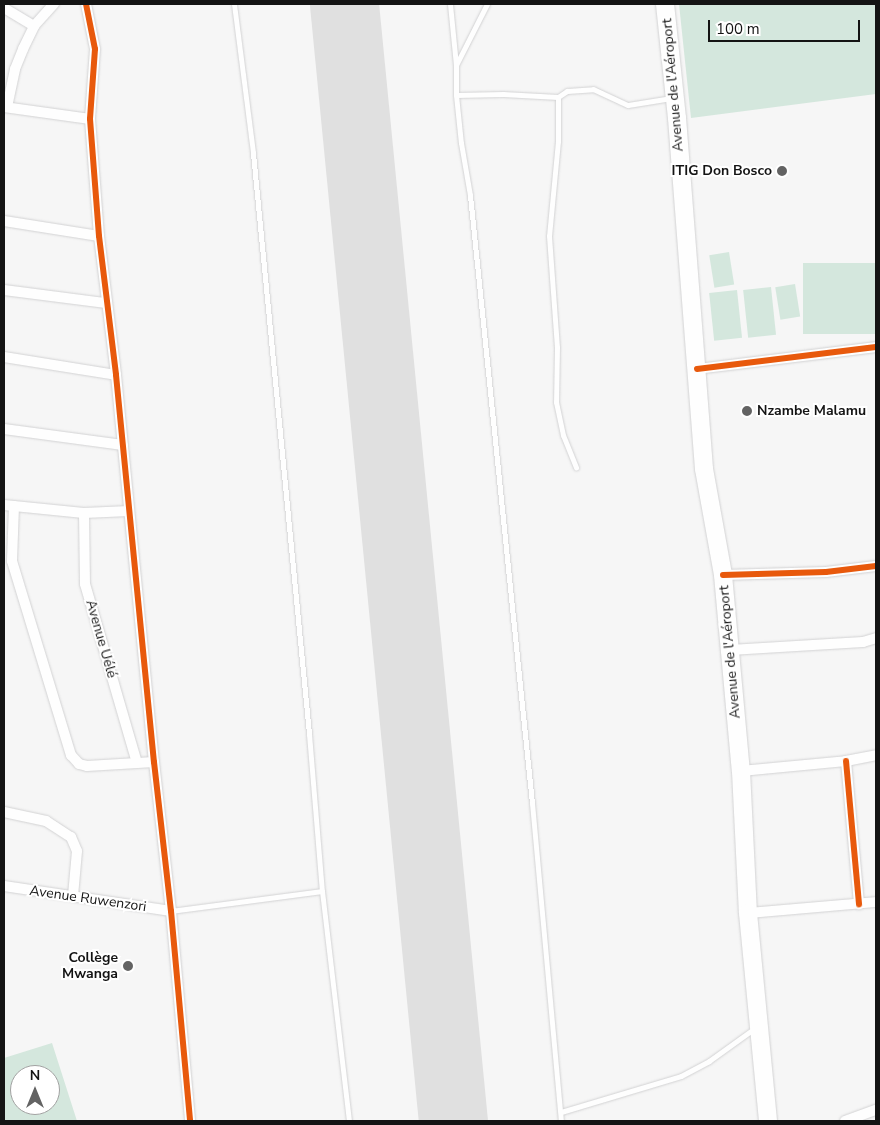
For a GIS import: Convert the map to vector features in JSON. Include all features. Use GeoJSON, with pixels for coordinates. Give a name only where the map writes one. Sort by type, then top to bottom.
{"type":"FeatureCollection","features":[{"type":"Feature","properties":{"kind":"highway","name":"Avenue de l'Aéroport"},"geometry":{"type":"LineString","coordinates":[[665,4],[675,98],[704,470],[723,575],[730,650],[741,771],[748,913],[768,1121]]}},
{"type":"Feature","properties":{"kind":"street"},"geometry":{"type":"LineString","coordinates":[[54,4],[34,26],[18,59],[5,107],[90,120]]}},
{"type":"Feature","properties":{"kind":"street"},"geometry":{"type":"LineString","coordinates":[[86,4],[95,49],[90,120],[99,236],[130,511],[154,762],[171,911],[190,1121]]}},
{"type":"Feature","properties":{"kind":"street"},"geometry":{"type":"LineString","coordinates":[[4,8],[34,26]]}},
{"type":"Feature","properties":{"kind":"street"},"geometry":{"type":"LineString","coordinates":[[4,222],[99,236]]}},
{"type":"Feature","properties":{"kind":"street"},"geometry":{"type":"LineString","coordinates":[[4,290],[106,303]]}},
{"type":"Feature","properties":{"kind":"street"},"geometry":{"type":"LineString","coordinates":[[697,369],[876,346]]}},
{"type":"Feature","properties":{"kind":"street"},"geometry":{"type":"LineString","coordinates":[[4,357],[116,375]]}},
{"type":"Feature","properties":{"kind":"street"},"geometry":{"type":"LineString","coordinates":[[4,429],[123,445]]}},
{"type":"Feature","properties":{"kind":"street"},"geometry":{"type":"LineString","coordinates":[[130,511],[84,513],[9,506],[12,561],[71,754],[79,764],[87,766],[154,762]]}},
{"type":"Feature","properties":{"kind":"street","name":"Avenue Uélé"},"geometry":{"type":"LineString","coordinates":[[84,513],[85,584],[137,763]]}},
{"type":"Feature","properties":{"kind":"street"},"geometry":{"type":"LineString","coordinates":[[723,575],[826,572],[876,566]]}},
{"type":"Feature","properties":{"kind":"street"},"geometry":{"type":"LineString","coordinates":[[730,650],[863,642],[876,638]]}},
{"type":"Feature","properties":{"kind":"street"},"geometry":{"type":"LineString","coordinates":[[741,771],[846,761],[876,755]]}},
{"type":"Feature","properties":{"kind":"street"},"geometry":{"type":"LineString","coordinates":[[846,761],[859,904]]}},
{"type":"Feature","properties":{"kind":"street"},"geometry":{"type":"LineString","coordinates":[[4,812],[46,821],[71,837],[77,851],[73,896]]}},
{"type":"Feature","properties":{"kind":"street","name":"Avenue Ruwenzori"},"geometry":{"type":"LineString","coordinates":[[4,886],[171,911]]}},
{"type":"Feature","properties":{"kind":"street"},"geometry":{"type":"LineString","coordinates":[[748,913],[876,902]]}},
{"type":"Feature","properties":{"kind":"street"},"geometry":{"type":"LineString","coordinates":[[845,1121],[876,1110]]}},
{"type":"Feature","properties":{"kind":"lane"},"geometry":{"type":"LineString","coordinates":[[234,4],[253,154],[309,734],[322,891],[349,1121]]}},
{"type":"Feature","properties":{"kind":"lane"},"geometry":{"type":"LineString","coordinates":[[450,4],[456,65],[456,95],[462,152],[470,195],[532,803],[561,1121]]}},
{"type":"Feature","properties":{"kind":"lane"},"geometry":{"type":"LineString","coordinates":[[456,65],[487,4]]}},
{"type":"Feature","properties":{"kind":"lane"},"geometry":{"type":"LineString","coordinates":[[456,95],[503,94],[558,97],[567,91],[593,88],[628,106],[675,98]]}},
{"type":"Feature","properties":{"kind":"lane"},"geometry":{"type":"LineString","coordinates":[[558,97],[558,141],[549,236],[557,347],[556,402],[563,435],[576,468]]}},
{"type":"Feature","properties":{"kind":"lane"},"geometry":{"type":"LineString","coordinates":[[171,911],[322,891]]}},
{"type":"Feature","properties":{"kind":"lane"},"geometry":{"type":"LineString","coordinates":[[561,1112],[681,1076],[709,1061],[759,1026]]}},
{"type":"Feature","properties":{"kind":"green space"},"geometry":{"type":"Polygon","coordinates":[[[679,4],[876,4],[876,94],[691,118],[679,4]]]}},
{"type":"Feature","properties":{"kind":"green space"},"geometry":{"type":"Polygon","coordinates":[[[729,252],[734,285],[714,288],[709,255],[729,252]]]}},
{"type":"Feature","properties":{"kind":"green space"},"geometry":{"type":"Polygon","coordinates":[[[803,263],[876,263],[876,334],[803,334],[803,263]]]}},
{"type":"Feature","properties":{"kind":"green space"},"geometry":{"type":"Polygon","coordinates":[[[795,284],[800,317],[780,320],[775,287],[795,284]]]}},
{"type":"Feature","properties":{"kind":"green space"},"geometry":{"type":"Polygon","coordinates":[[[771,287],[776,335],[748,338],[743,290],[771,287]]]}},
{"type":"Feature","properties":{"kind":"green space"},"geometry":{"type":"Polygon","coordinates":[[[737,290],[742,338],[714,341],[709,293],[737,290]]]}},
{"type":"Feature","properties":{"kind":"green space"},"geometry":{"type":"Polygon","coordinates":[[[52,1043],[59,1065],[10,1065],[10,1115],[60,1115],[60,1068],[77,1121],[4,1121],[4,1058],[52,1043]]]}},
{"type":"Feature","properties":{"kind":"runway"},"geometry":{"type":"LineString","coordinates":[[344,4],[453,1121]]}},
{"type":"Feature","properties":{"kind":"cycle path"},"geometry":{"type":"LineString","coordinates":[[86,4],[95,49],[90,119],[99,236],[116,375],[154,762],[171,911],[190,1121]]}},
{"type":"Feature","properties":{"kind":"cycle path"},"geometry":{"type":"LineString","coordinates":[[697,369],[876,347]]}},
{"type":"Feature","properties":{"kind":"cycle path"},"geometry":{"type":"LineString","coordinates":[[723,575],[826,572],[876,566]]}},
{"type":"Feature","properties":{"kind":"cycle path"},"geometry":{"type":"LineString","coordinates":[[846,761],[859,904]]}},
{"type":"Feature","properties":{"kind":"place","name":"ITIG Don Bosco"},"geometry":{"type":"Point","coordinates":[782,171]}},
{"type":"Feature","properties":{"kind":"place","name":"Nzambe Malamu"},"geometry":{"type":"Point","coordinates":[747,411]}},
{"type":"Feature","properties":{"kind":"place","name":"Collège Mwanga"},"geometry":{"type":"Point","coordinates":[128,966]}}]}
